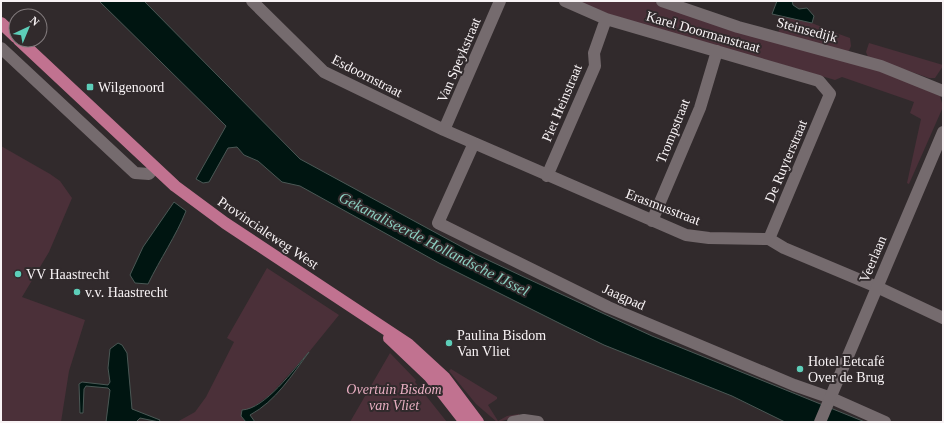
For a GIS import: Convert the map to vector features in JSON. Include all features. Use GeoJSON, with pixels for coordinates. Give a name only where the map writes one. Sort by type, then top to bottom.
{"type":"FeatureCollection","features":[{"type":"Feature","properties":{"kind":"main road","name":"Provincialeweg West"},"geometry":{"type":"LineString","coordinates":[[27,48],[175,186],[225,223],[369,319],[395,334],[435,368],[478,422]]}},
{"type":"Feature","properties":{"kind":"main road","name":"Provincialeweg West"},"geometry":{"type":"LineString","coordinates":[[369,319],[430,377],[466,422]]}},
{"type":"Feature","properties":{"kind":"street","name":"Esdoornstraat"},"geometry":{"type":"LineString","coordinates":[[252,1],[324,72],[444,130]]}},
{"type":"Feature","properties":{"kind":"street","name":"Van Speykstraat"},"geometry":{"type":"LineString","coordinates":[[444,130],[500,1]]}},
{"type":"Feature","properties":{"kind":"street","name":"Karel Doormanstraat"},"geometry":{"type":"LineString","coordinates":[[565,1],[606,19],[819,81],[830,94]]}},
{"type":"Feature","properties":{"kind":"street","name":"Steinsedijk"},"geometry":{"type":"LineString","coordinates":[[662,1],[738,27],[881,66],[943,91]]}},
{"type":"Feature","properties":{"kind":"street","name":"Piet Heinstraat"},"geometry":{"type":"LineString","coordinates":[[547,176],[595,66],[594,53],[606,19]]}},
{"type":"Feature","properties":{"kind":"street"},"geometry":{"type":"LineString","coordinates":[[1,48],[135,173],[149,174],[154,168]]}},
{"type":"Feature","properties":{"kind":"street","name":"Trompstraat"},"geometry":{"type":"LineString","coordinates":[[652,221],[700,108],[717,51]]}},
{"type":"Feature","properties":{"kind":"street","name":"De Ruyterstraat"},"geometry":{"type":"LineString","coordinates":[[769,239],[830,94]]}},
{"type":"Feature","properties":{"kind":"street","name":"Erasmusstraat"},"geometry":{"type":"LineString","coordinates":[[444,130],[652,221],[697,237],[748,240],[769,239]]}},
{"type":"Feature","properties":{"kind":"street","name":"Veerlaan"},"geometry":{"type":"LineString","coordinates":[[820,422],[943,132]]}},
{"type":"Feature","properties":{"kind":"street","name":"Jaagpad"},"geometry":{"type":"LineString","coordinates":[[474,143],[438,223],[608,308],[794,385],[829,402],[885,422]]}},
{"type":"Feature","properties":{"kind":"street"},"geometry":{"type":"LineString","coordinates":[[769,239],[813,262],[877,287],[943,318]]}},
{"type":"Feature","properties":{"kind":"street"},"geometry":{"type":"LineString","coordinates":[[513,422],[524,420],[538,422]]}},
{"type":"Feature","properties":{"kind":"green space"},"geometry":{"type":"Polygon","coordinates":[[[577,1],[652,1],[698,17],[880,70],[940,96],[943,107],[909,184],[907,183],[921,119],[910,113],[914,102],[842,77],[835,80],[611,15],[577,1]]]}},
{"type":"Feature","properties":{"kind":"green space"},"geometry":{"type":"Polygon","coordinates":[[[782,17],[800,19],[850,38],[851,46],[848,53],[778,34],[782,17]]]}},
{"type":"Feature","properties":{"kind":"green space"},"geometry":{"type":"Polygon","coordinates":[[[869,43],[943,66],[935,78],[929,78],[868,57],[866,52],[869,43]]]}},
{"type":"Feature","properties":{"kind":"green space","name":"VV Haastrecht"},"geometry":{"type":"Polygon","coordinates":[[[1,146],[60,181],[72,198],[49,252],[22,297],[85,320],[69,371],[61,422],[1,422],[1,146]]]}},
{"type":"Feature","properties":{"kind":"green space"},"geometry":{"type":"Polygon","coordinates":[[[267,268],[339,315],[309,352],[271,394],[241,416],[246,422],[177,422],[195,412],[206,397],[234,342],[227,338],[267,268]]]}},
{"type":"Feature","properties":{"kind":"green space","name":"Overtuin Bisdom van Vliet"},"geometry":{"type":"Polygon","coordinates":[[[390,353],[416,380],[415,382],[447,422],[350,422],[390,353]]]}},
{"type":"Feature","properties":{"kind":"green space"},"geometry":{"type":"Polygon","coordinates":[[[451,369],[497,397],[497,399],[488,405],[498,421],[507,416],[519,414],[519,417],[497,422],[476,404],[449,371],[451,369]]]}},
{"type":"Feature","properties":{"kind":"water","name":"Gekanaliseerde Hollandsche IJssel"},"geometry":{"type":"Polygon","coordinates":[[[99,1],[144,1],[300,159],[473,253],[526,278],[652,336],[865,422],[785,422],[732,396],[604,345],[439,263],[300,186],[282,182],[258,161],[244,155],[237,147],[228,148],[209,182],[203,183],[196,179],[226,126],[99,1]]]}},
{"type":"Feature","properties":{"kind":"water"},"geometry":{"type":"Polygon","coordinates":[[[777,1],[792,1],[793,5],[799,9],[807,8],[814,16],[812,23],[772,14],[777,1]]]}},
{"type":"Feature","properties":{"kind":"water"},"geometry":{"type":"Polygon","coordinates":[[[174,202],[186,211],[182,220],[148,284],[135,283],[130,275],[143,247],[174,202]]]}},
{"type":"Feature","properties":{"kind":"water"},"geometry":{"type":"Polygon","coordinates":[[[118,343],[122,345],[127,353],[132,409],[160,420],[159,422],[140,418],[136,422],[106,422],[110,390],[108,388],[86,386],[84,389],[83,413],[80,413],[79,384],[82,382],[108,385],[110,382],[108,368],[110,349],[118,343]]]}},
{"type":"Feature","properties":{"kind":"water"},"geometry":{"type":"Polygon","coordinates":[[[309,352],[276,395],[250,415],[255,422],[246,422],[241,416],[242,410],[251,408],[269,396],[287,378],[309,352]]]}},
{"type":"Feature","properties":{"kind":"place","name":"Wilgenoord"},"geometry":{"type":"Point","coordinates":[90,87]}},
{"type":"Feature","properties":{"kind":"place","name":"VV Haastrecht"},"geometry":{"type":"Point","coordinates":[18,274]}},
{"type":"Feature","properties":{"kind":"place","name":"v.v. Haastrecht"},"geometry":{"type":"Point","coordinates":[77,292]}},
{"type":"Feature","properties":{"kind":"place","name":"Paulina Bisdom Van Vliet"},"geometry":{"type":"Point","coordinates":[449,343]}},
{"type":"Feature","properties":{"kind":"place","name":"Hotel Eetcafé Over de Brug"},"geometry":{"type":"Point","coordinates":[800,369]}}]}
